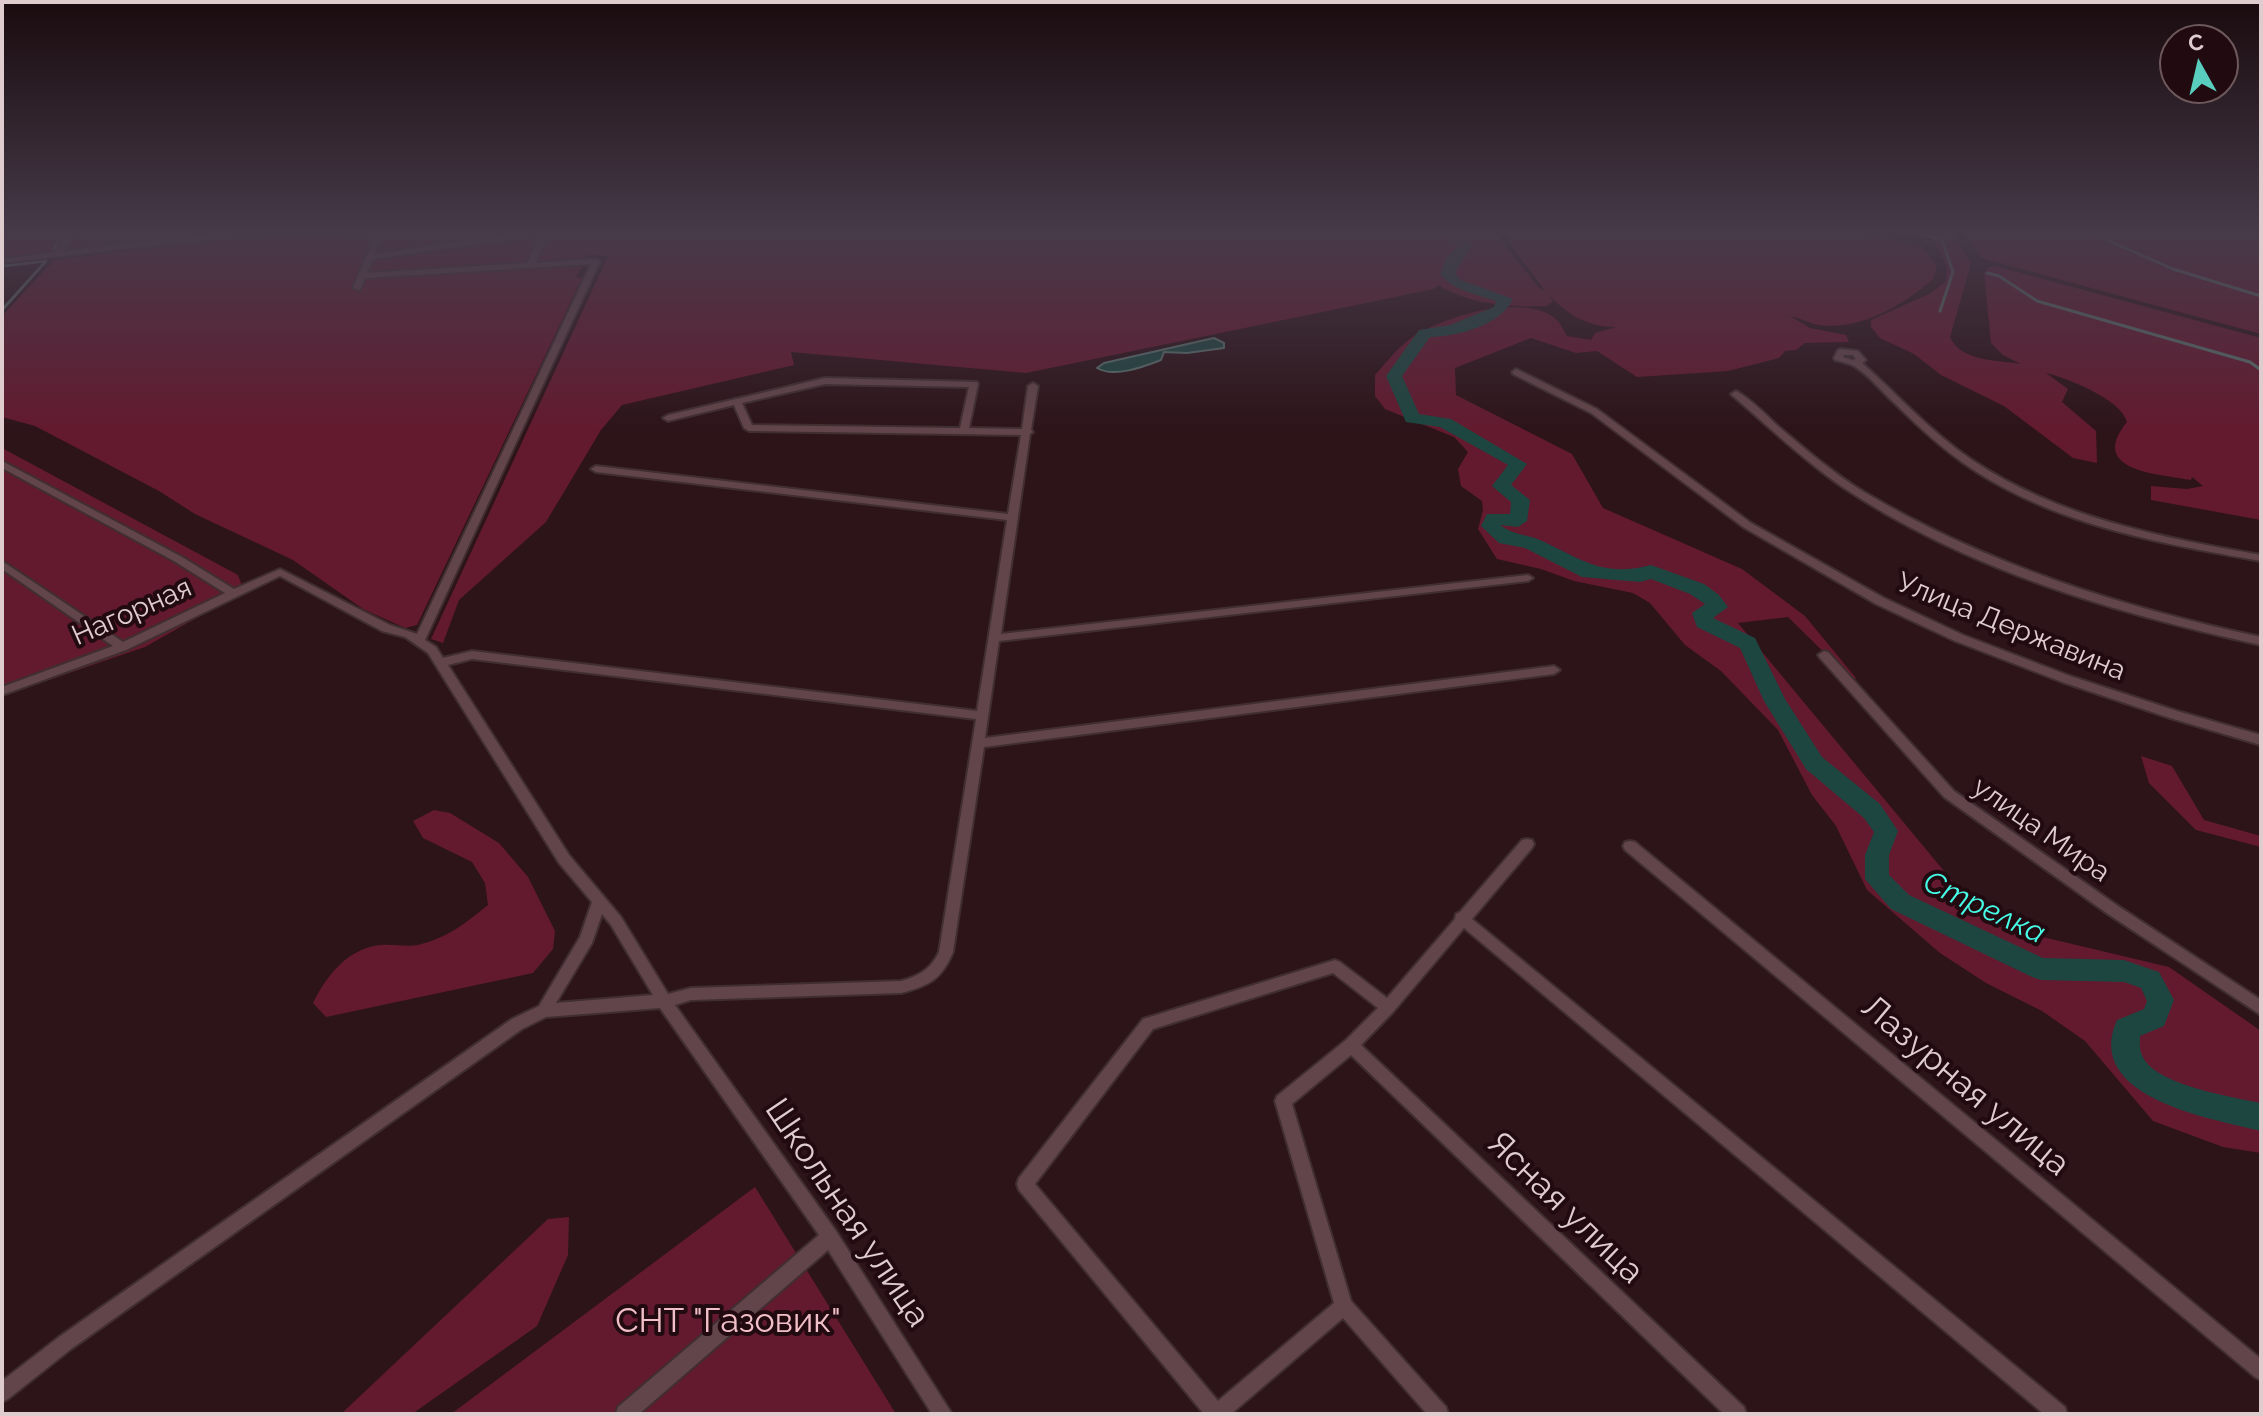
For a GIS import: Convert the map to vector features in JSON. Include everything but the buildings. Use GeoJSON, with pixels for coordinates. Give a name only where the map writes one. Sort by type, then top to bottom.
{"type":"FeatureCollection","features":[{"type":"Feature","properties":{"kind":"street"},"geometry":{"type":"LineString","coordinates":[[419,641],[579,298]]}},
{"type":"Feature","properties":{"kind":"street"},"geometry":{"type":"LineString","coordinates":[[1857,363],[1965,460],[2034,498],[2125,531],[2261,558]]}},
{"type":"Feature","properties":{"kind":"street","name":"Улица Державина"},"geometry":{"type":"LineString","coordinates":[[1516,372],[1594,411],[1747,525],[1880,601],[1959,638],[2066,679],[2261,740]]}},
{"type":"Feature","properties":{"kind":"street"},"geometry":{"type":"LineString","coordinates":[[668,418],[825,381],[974,384],[964,431]]}},
{"type":"Feature","properties":{"kind":"street"},"geometry":{"type":"LineString","coordinates":[[2,1393],[65,1343],[517,1024],[544,1011],[664,1001],[691,994],[901,987],[921,982],[941,969],[1033,386]]}},
{"type":"Feature","properties":{"kind":"street"},"geometry":{"type":"LineString","coordinates":[[1736,394],[1857,492],[2006,567],[2103,603],[2190,627],[2261,641]]}},
{"type":"Feature","properties":{"kind":"street"},"geometry":{"type":"LineString","coordinates":[[737,402],[749,428],[1028,432]]}},
{"type":"Feature","properties":{"kind":"street"},"geometry":{"type":"LineString","coordinates":[[2,464],[178,559],[231,592]]}},
{"type":"Feature","properties":{"kind":"street"},"geometry":{"type":"LineString","coordinates":[[596,469],[1014,518]]}},
{"type":"Feature","properties":{"kind":"street"},"geometry":{"type":"LineString","coordinates":[[2,564],[122,647]]}},
{"type":"Feature","properties":{"kind":"street","name":"Нагорная"},"geometry":{"type":"LineString","coordinates":[[2,691],[122,647],[231,592],[280,572],[386,628],[409,634],[419,641]]}},
{"type":"Feature","properties":{"kind":"street"},"geometry":{"type":"LineString","coordinates":[[995,638],[1528,578]]}},
{"type":"Feature","properties":{"kind":"street","name":"Школьная улица"},"geometry":{"type":"LineString","coordinates":[[419,641],[432,650],[441,663],[564,859],[616,921],[664,1001],[830,1237],[943,1414]]}},
{"type":"Feature","properties":{"kind":"street"},"geometry":{"type":"LineString","coordinates":[[441,663],[472,655],[983,716]]}},
{"type":"Feature","properties":{"kind":"street","name":"улица Мира"},"geometry":{"type":"LineString","coordinates":[[1824,655],[1949,794],[2113,910],[2261,1008]]}},
{"type":"Feature","properties":{"kind":"street"},"geometry":{"type":"LineString","coordinates":[[979,743],[1554,670]]}},
{"type":"Feature","properties":{"kind":"street"},"geometry":{"type":"LineString","coordinates":[[1439,1414],[1344,1306],[1283,1101],[1351,1045],[1388,1007],[1527,844]]}},
{"type":"Feature","properties":{"kind":"street","name":"Лазурная улица"},"geometry":{"type":"LineString","coordinates":[[1630,846],[2261,1371]]}},
{"type":"Feature","properties":{"kind":"street"},"geometry":{"type":"LineString","coordinates":[[544,1011],[587,939],[599,901]]}},
{"type":"Feature","properties":{"kind":"street"},"geometry":{"type":"LineString","coordinates":[[1461,918],[2058,1414]]}},
{"type":"Feature","properties":{"kind":"street"},"geometry":{"type":"LineString","coordinates":[[1344,1306],[1216,1414],[1025,1184],[1148,1024],[1335,966],[1388,1007]]}},
{"type":"Feature","properties":{"kind":"street","name":"Ясная улица"},"geometry":{"type":"LineString","coordinates":[[1351,1045],[1737,1414]]}},
{"type":"Feature","properties":{"kind":"street"},"geometry":{"type":"LineString","coordinates":[[625,1414],[830,1237]]}},
{"type":"Feature","properties":{"kind":"green space"},"geometry":{"type":"Polygon","coordinates":[[[19,298],[572,298],[417,625],[405,628],[363,609],[293,560],[195,514],[159,491],[35,426],[2,417],[2,316],[19,298]]]}},
{"type":"Feature","properties":{"kind":"green space"},"geometry":{"type":"Polygon","coordinates":[[[589,298],[1390,298],[1026,373],[791,352],[794,365],[622,405],[601,430],[546,522],[459,600],[443,643],[431,639],[589,298]]]}},
{"type":"Feature","properties":{"kind":"green space"},"geometry":{"type":"Polygon","coordinates":[[[1468,298],[1551,298],[1553,301],[1547,306],[1468,298]]]}},
{"type":"Feature","properties":{"kind":"green space"},"geometry":{"type":"Polygon","coordinates":[[[1552,298],[1909,298],[1881,314],[1851,324],[1816,324],[1790,316],[1810,328],[1846,335],[1849,342],[1805,343],[1796,350],[1785,351],[1779,358],[1728,371],[1637,377],[1597,351],[1576,353],[1531,338],[1455,368],[1456,395],[1572,454],[1603,508],[1742,569],[1805,616],[1856,678],[1853,681],[1788,617],[1738,623],[1988,924],[2169,967],[2261,1031],[2261,1153],[2223,1147],[2153,1121],[2085,1041],[2042,1011],[1986,983],[1940,953],[1867,890],[1836,826],[1812,795],[1778,730],[1721,671],[1685,645],[1650,603],[1633,593],[1574,581],[1541,569],[1497,559],[1478,529],[1482,501],[1461,486],[1458,469],[1468,452],[1454,437],[1385,409],[1375,396],[1375,375],[1410,339],[1442,323],[1483,310],[1505,307],[1543,312],[1557,320],[1567,336],[1591,340],[1595,333],[1616,327],[1596,325],[1563,308],[1552,298]]]}},
{"type":"Feature","properties":{"kind":"green space"},"geometry":{"type":"Polygon","coordinates":[[[1920,298],[1961,298],[1950,337],[1955,345],[1971,355],[2021,364],[2003,355],[1991,343],[1987,298],[2114,298],[2261,338],[2261,520],[2151,500],[2151,486],[2187,489],[2203,486],[2192,477],[2191,480],[2146,472],[2121,460],[2115,451],[2117,438],[2127,422],[2115,405],[2092,391],[2046,373],[2068,389],[2062,402],[2096,431],[2097,463],[2073,458],[2004,406],[1941,375],[1914,354],[1880,338],[1871,327],[1871,320],[1920,298]]]}},
{"type":"Feature","properties":{"kind":"green space"},"geometry":{"type":"Polygon","coordinates":[[[2129,298],[2261,298],[2261,334],[2129,298]]]}},
{"type":"Feature","properties":{"kind":"green space"},"geometry":{"type":"Polygon","coordinates":[[[2,448],[238,575],[244,591],[145,647],[2,696],[2,448]]]}},
{"type":"Feature","properties":{"kind":"green space"},"geometry":{"type":"Polygon","coordinates":[[[2141,756],[2172,766],[2204,820],[2261,836],[2261,847],[2196,830],[2149,783],[2141,756]]]}},
{"type":"Feature","properties":{"kind":"green space"},"geometry":{"type":"Polygon","coordinates":[[[434,810],[450,813],[499,843],[528,877],[555,931],[553,949],[533,973],[326,1017],[313,1003],[332,973],[349,957],[369,947],[413,946],[428,942],[456,929],[488,905],[485,883],[472,862],[423,838],[413,821],[434,810]]]}},
{"type":"Feature","properties":{"kind":"green space","name":"СНТ \"Газовик\""},"geometry":{"type":"Polygon","coordinates":[[[755,1187],[896,1414],[451,1414],[755,1187]]]}},
{"type":"Feature","properties":{"kind":"green space"},"geometry":{"type":"Polygon","coordinates":[[[569,1217],[568,1255],[537,1326],[412,1414],[341,1414],[548,1219],[569,1217]]]}},
{"type":"Feature","properties":{"kind":"water"},"geometry":{"type":"Polygon","coordinates":[[[1214,338],[1224,343],[1224,348],[1187,353],[1164,352],[1161,360],[1129,370],[1112,372],[1097,368],[1104,363],[1214,338]]]}},
{"type":"Feature","properties":{"kind":"waterway"},"geometry":{"type":"LineString","coordinates":[[2,310],[13,298]]}},
{"type":"Feature","properties":{"kind":"waterway","name":"Стрелка"},"geometry":{"type":"LineString","coordinates":[[1502,298],[1505,299],[1500,310],[1472,323],[1425,333],[1394,376],[1412,418],[1445,423],[1518,464],[1501,486],[1521,500],[1518,521],[1494,518],[1490,526],[1506,539],[1530,543],[1589,573],[1640,576],[1651,571],[1705,594],[1718,607],[1702,613],[1704,622],[1748,643],[1775,701],[1814,763],[1872,811],[1886,831],[1877,855],[1877,879],[1900,902],[2041,969],[2124,971],[2150,980],[2161,1000],[2154,1017],[2127,1029],[2127,1052],[2132,1066],[2141,1076],[2172,1093],[2261,1117]]}},
{"type":"Feature","properties":{"kind":"waterway"},"geometry":{"type":"LineString","coordinates":[[1940,311],[1944,298]]}},
{"type":"Feature","properties":{"kind":"waterway"},"geometry":{"type":"LineString","coordinates":[[2033,298],[2250,362],[2261,370]]}}]}
